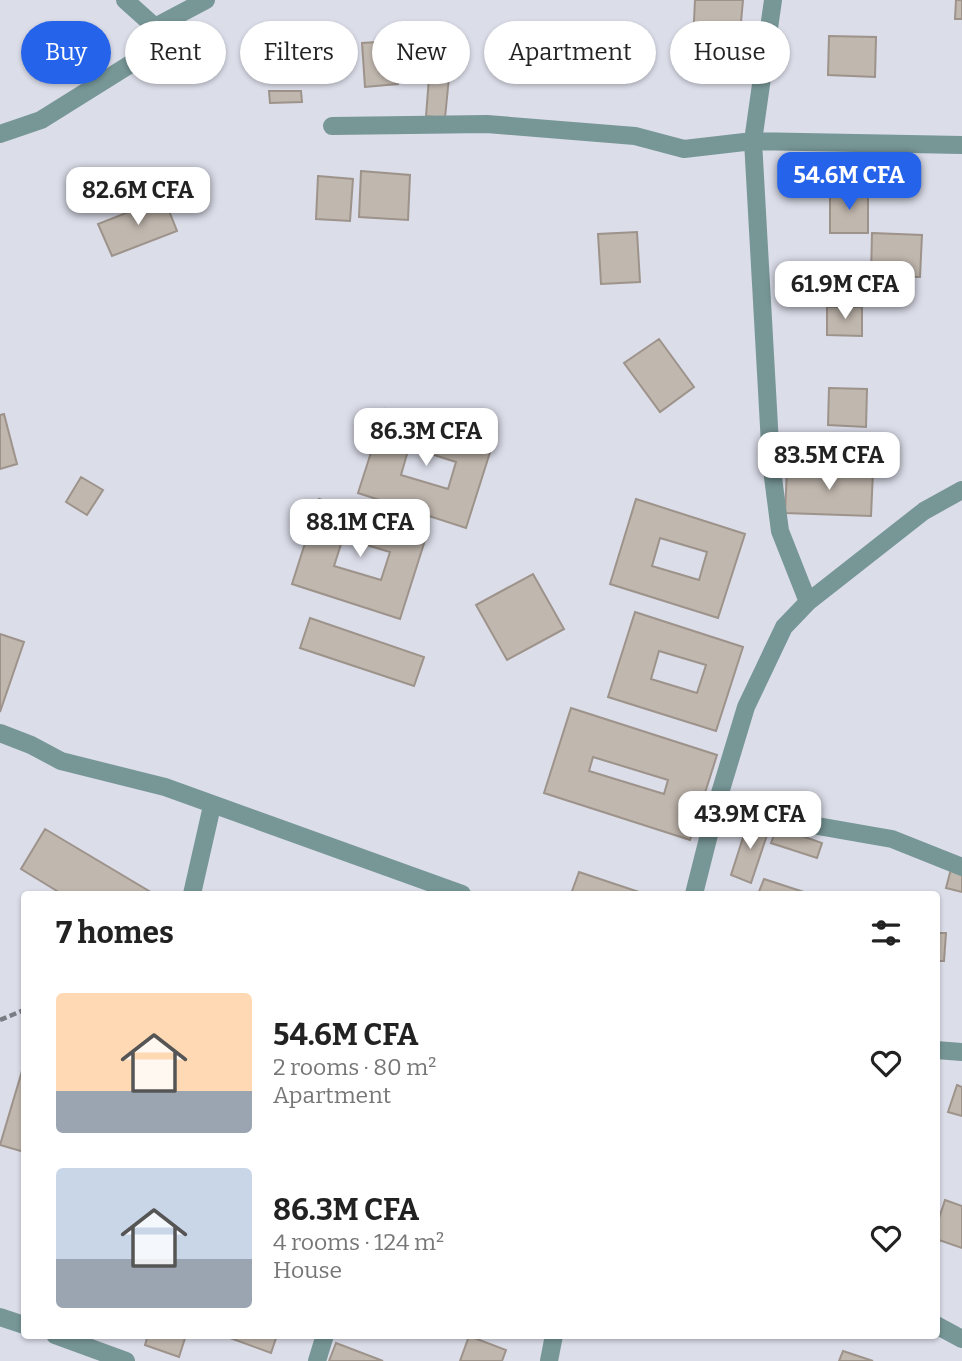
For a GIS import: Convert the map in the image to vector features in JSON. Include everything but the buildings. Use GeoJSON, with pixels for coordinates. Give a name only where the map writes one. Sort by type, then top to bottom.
{"type":"FeatureCollection","features":[{"type":"Feature","properties":{"kind":"street"},"geometry":{"type":"LineString","coordinates":[[125,0],[148,21]]}},
{"type":"Feature","properties":{"kind":"street"},"geometry":{"type":"LineString","coordinates":[[166,21],[206,0]]}},
{"type":"Feature","properties":{"kind":"street"},"geometry":{"type":"LineString","coordinates":[[773,0],[753,141],[771,462],[780,531],[808,602]]}},
{"type":"Feature","properties":{"kind":"street"},"geometry":{"type":"LineString","coordinates":[[0,134],[41,120],[125,68]]}},
{"type":"Feature","properties":{"kind":"street"},"geometry":{"type":"LineString","coordinates":[[331,126],[487,124],[635,136],[684,149],[753,141],[962,145]]}},
{"type":"Feature","properties":{"kind":"street"},"geometry":{"type":"LineString","coordinates":[[695,891],[717,803],[747,707],[784,627],[808,602],[924,511],[962,491]]}},
{"type":"Feature","properties":{"kind":"street"},"geometry":{"type":"LineString","coordinates":[[0,733],[61,761],[165,787],[453,891]]}},
{"type":"Feature","properties":{"kind":"street"},"geometry":{"type":"LineString","coordinates":[[717,803],[789,821],[892,839],[962,867]]}},
{"type":"Feature","properties":{"kind":"street"},"geometry":{"type":"LineString","coordinates":[[193,891],[212,806]]}},
{"type":"Feature","properties":{"kind":"street"},"geometry":{"type":"LineString","coordinates":[[940,1050],[962,1052]]}},
{"type":"Feature","properties":{"kind":"street"},"geometry":{"type":"LineString","coordinates":[[0,1317],[21,1324]]}},
{"type":"Feature","properties":{"kind":"street"},"geometry":{"type":"LineString","coordinates":[[940,1327],[962,1339]]}},
{"type":"Feature","properties":{"kind":"street"},"geometry":{"type":"LineString","coordinates":[[66,1339],[126,1361]]}},
{"type":"Feature","properties":{"kind":"street"},"geometry":{"type":"LineString","coordinates":[[317,1361],[324,1339]]}},
{"type":"Feature","properties":{"kind":"street"},"geometry":{"type":"LineString","coordinates":[[549,1361],[553,1339]]}},
{"type":"Feature","properties":{"kind":"path"},"geometry":{"type":"LineString","coordinates":[[0,1020],[21,1011]]}}]}
